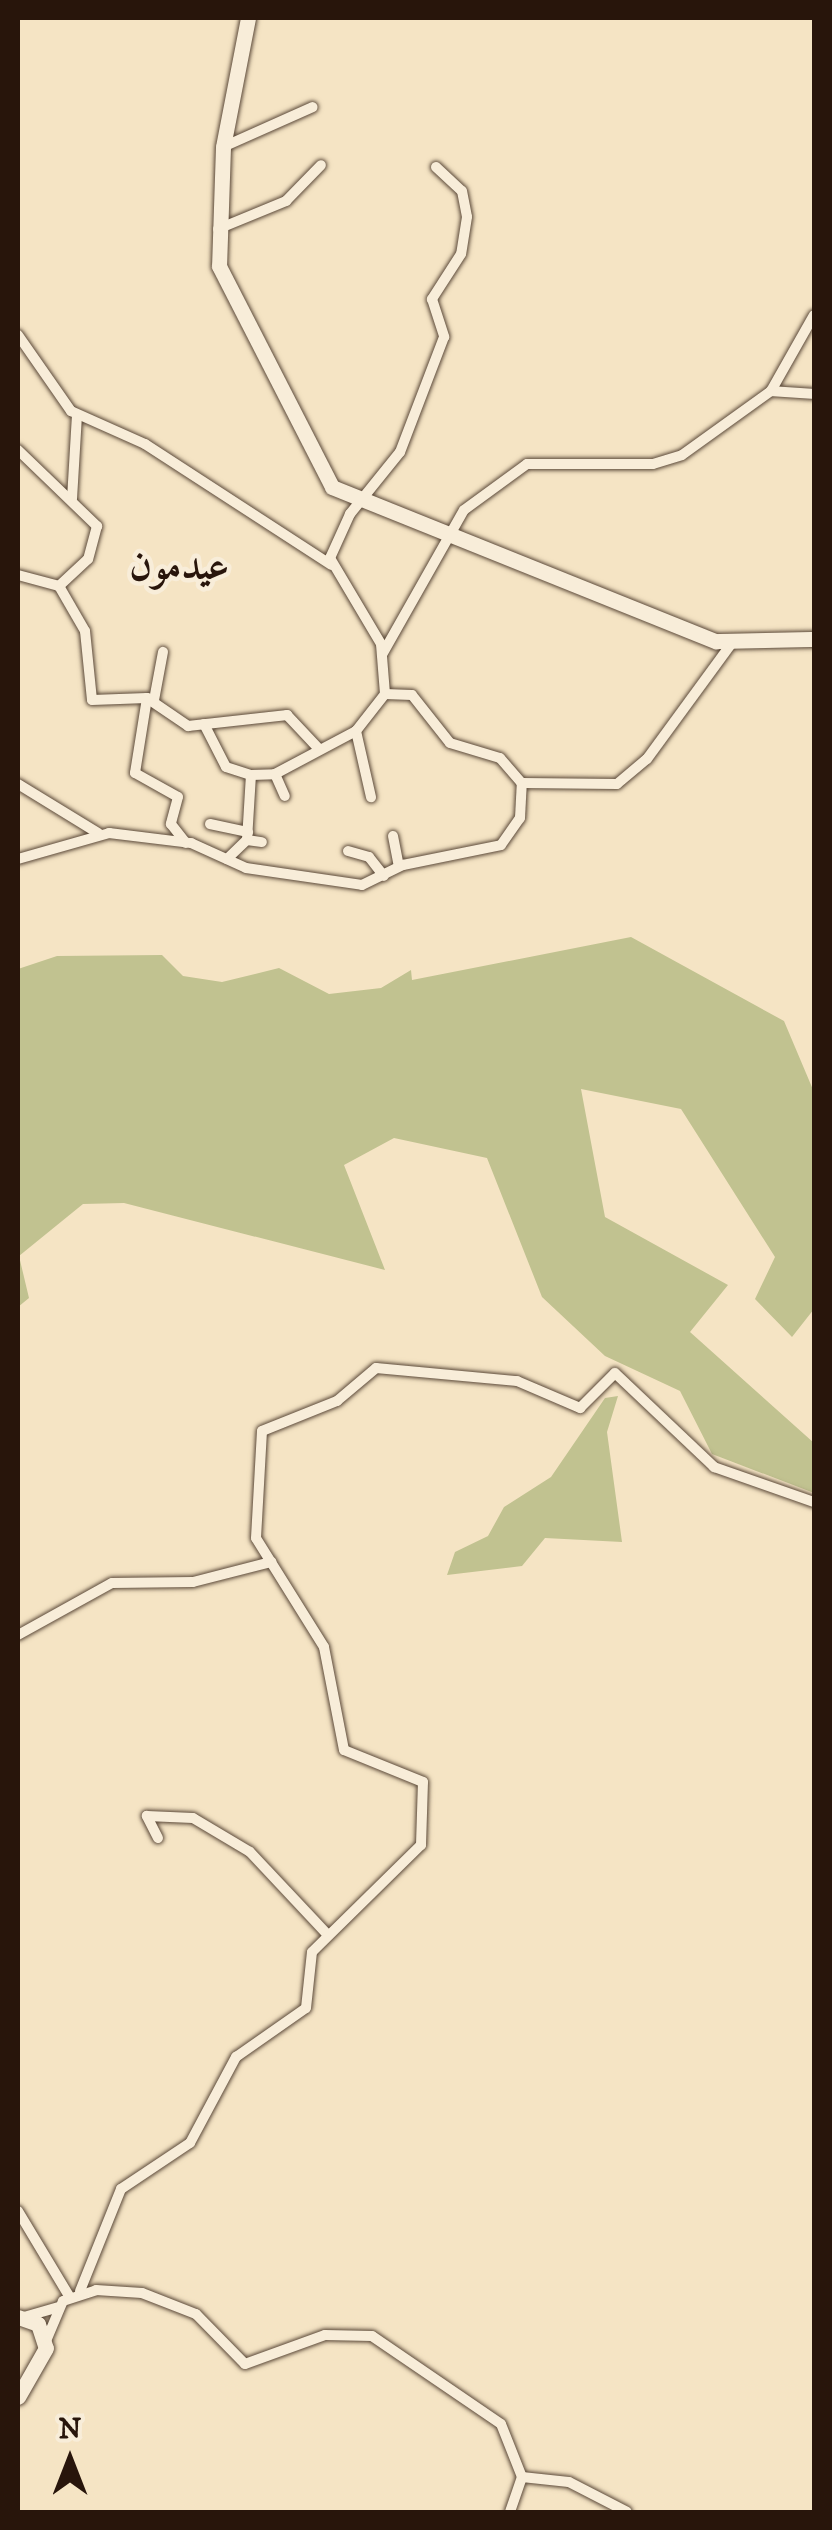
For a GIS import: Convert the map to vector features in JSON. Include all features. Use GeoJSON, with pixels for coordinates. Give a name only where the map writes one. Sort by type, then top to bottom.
{"type":"FeatureCollection","features":[{"type":"Feature","properties":{"kind":"street"},"geometry":{"type":"LineString","coordinates":[[248,18],[223,147],[217,230],[227,290],[304,447],[356,504],[732,643],[814,640]]}},
{"type":"Feature","properties":{"kind":"street"},"geometry":{"type":"LineString","coordinates":[[223,147],[312,107]]}},
{"type":"Feature","properties":{"kind":"street"},"geometry":{"type":"LineString","coordinates":[[217,230],[286,201],[322,166]]}},
{"type":"Feature","properties":{"kind":"street"},"geometry":{"type":"LineString","coordinates":[[330,565],[356,504],[400,452],[444,336],[432,298],[461,254],[467,217],[462,191],[436,167]]}},
{"type":"Feature","properties":{"kind":"street"},"geometry":{"type":"LineString","coordinates":[[383,654],[442,536],[518,468],[566,458],[664,463],[771,391],[814,315]]}},
{"type":"Feature","properties":{"kind":"street"},"geometry":{"type":"LineString","coordinates":[[18,335],[77,415],[146,444],[330,565],[383,654],[385,694],[356,730],[274,774],[251,775],[226,767],[204,724]]}},
{"type":"Feature","properties":{"kind":"street"},"geometry":{"type":"LineString","coordinates":[[771,391],[814,394]]}},
{"type":"Feature","properties":{"kind":"street"},"geometry":{"type":"LineString","coordinates":[[72,498],[77,415]]}},
{"type":"Feature","properties":{"kind":"street"},"geometry":{"type":"LineString","coordinates":[[18,450],[93,516],[98,536],[59,586]]}},
{"type":"Feature","properties":{"kind":"street"},"geometry":{"type":"LineString","coordinates":[[18,575],[59,586],[85,631],[92,700],[150,699],[183,724],[288,716],[319,749]]}},
{"type":"Feature","properties":{"kind":"street"},"geometry":{"type":"LineString","coordinates":[[522,783],[627,779],[732,643]]}},
{"type":"Feature","properties":{"kind":"street"},"geometry":{"type":"LineString","coordinates":[[162,652],[136,773],[178,797],[171,824],[186,843]]}},
{"type":"Feature","properties":{"kind":"street"},"geometry":{"type":"LineString","coordinates":[[18,784],[99,833],[186,843],[227,859],[333,885],[384,876],[399,866],[502,845],[520,818],[522,783],[500,758],[450,742],[412,695],[385,694]]}},
{"type":"Feature","properties":{"kind":"street"},"geometry":{"type":"LineString","coordinates":[[356,730],[371,797]]}},
{"type":"Feature","properties":{"kind":"street"},"geometry":{"type":"LineString","coordinates":[[274,774],[285,796]]}},
{"type":"Feature","properties":{"kind":"street"},"geometry":{"type":"LineString","coordinates":[[227,859],[248,836],[251,775]]}},
{"type":"Feature","properties":{"kind":"street"},"geometry":{"type":"LineString","coordinates":[[210,824],[262,842]]}},
{"type":"Feature","properties":{"kind":"street"},"geometry":{"type":"LineString","coordinates":[[18,860],[99,833]]}},
{"type":"Feature","properties":{"kind":"street"},"geometry":{"type":"LineString","coordinates":[[392,836],[399,866]]}},
{"type":"Feature","properties":{"kind":"street"},"geometry":{"type":"LineString","coordinates":[[348,851],[369,857],[384,876]]}},
{"type":"Feature","properties":{"kind":"street"},"geometry":{"type":"LineString","coordinates":[[21,2317],[58,2307],[74,2293],[116,2220],[120,2189],[181,2153],[236,2057],[300,2016],[304,1966],[328,1935],[416,1857],[426,1788],[410,1771],[344,1750],[328,1656],[271,1562],[254,1522],[259,1436],[338,1401],[385,1367],[517,1382],[580,1408],[615,1374],[714,1466],[814,1502]]}},
{"type":"Feature","properties":{"kind":"street"},"geometry":{"type":"LineString","coordinates":[[18,1636],[112,1583],[193,1582],[271,1562]]}},
{"type":"Feature","properties":{"kind":"street"},"geometry":{"type":"LineString","coordinates":[[158,1838],[147,1816],[193,1818],[250,1852],[328,1935]]}},
{"type":"Feature","properties":{"kind":"street"},"geometry":{"type":"LineString","coordinates":[[18,2211],[74,2293]]}},
{"type":"Feature","properties":{"kind":"street"},"geometry":{"type":"LineString","coordinates":[[74,2293],[162,2298],[211,2324],[245,2364],[325,2335],[372,2336],[492,2416],[522,2477],[510,2512]]}},
{"type":"Feature","properties":{"kind":"street"},"geometry":{"type":"LineString","coordinates":[[18,2397],[58,2307]]}},
{"type":"Feature","properties":{"kind":"street"},"geometry":{"type":"LineString","coordinates":[[21,2317],[46,2341]]}},
{"type":"Feature","properties":{"kind":"street"},"geometry":{"type":"LineString","coordinates":[[522,2477],[569,2482],[627,2512]]}},
{"type":"Feature","properties":{"kind":"green space"},"geometry":{"type":"Polygon","coordinates":[[[631,937],[784,1021],[814,1092],[814,1309],[792,1337],[755,1299],[775,1257],[681,1109],[581,1089],[605,1217],[728,1285],[690,1332],[814,1443],[814,1493],[712,1454],[680,1391],[605,1356],[542,1297],[487,1158],[394,1138],[344,1165],[385,1270],[124,1203],[83,1204],[19,1256],[29,1298],[18,1307],[18,969],[57,956],[162,955],[183,976],[222,982],[279,968],[329,994],[381,988],[411,970],[412,980],[631,937]]]}},
{"type":"Feature","properties":{"kind":"green space"},"geometry":{"type":"Polygon","coordinates":[[[618,1396],[607,1432],[622,1542],[545,1538],[522,1566],[447,1575],[455,1552],[488,1536],[504,1507],[551,1477],[605,1398],[618,1396]]]}},
{"type":"Feature","properties":{"kind":"district","name":"عيدمون"},"geometry":{"type":"Point","coordinates":[179,567]}}]}
